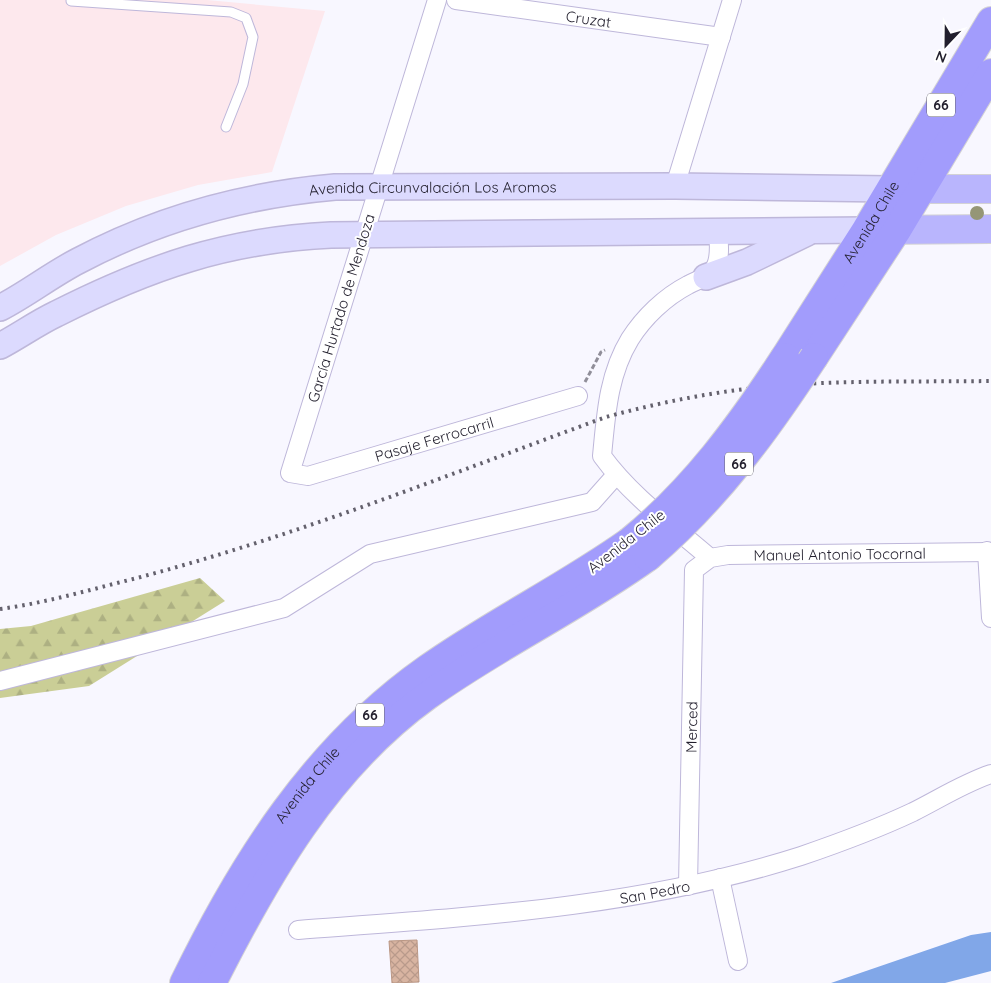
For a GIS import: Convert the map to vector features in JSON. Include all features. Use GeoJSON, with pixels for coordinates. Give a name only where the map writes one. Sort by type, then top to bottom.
{"type":"FeatureCollection","features":[{"type":"Feature","properties":{"kind":"highway","name":"Avenida Chile"},"geometry":{"type":"LineString","coordinates":[[638,549],[670,507],[740,424],[785,357],[866,230],[991,21]]}},
{"type":"Feature","properties":{"kind":"highway","name":"Avenida Chile"},"geometry":{"type":"LineString","coordinates":[[200,979],[235,887],[271,829],[312,776],[355,729],[401,688],[455,650],[579,576],[638,549],[692,517],[736,468],[767,428],[897,230],[991,73]]}},
{"type":"Feature","properties":{"kind":"main road","name":"Avenida Circunvalación Los Aromos"},"geometry":{"type":"LineString","coordinates":[[0,308],[93,254],[174,218],[254,197],[294,191],[378,187],[675,186],[890,189]]}},
{"type":"Feature","properties":{"kind":"main road"},"geometry":{"type":"LineString","coordinates":[[890,189],[991,189]]}},
{"type":"Feature","properties":{"kind":"main road"},"geometry":{"type":"LineString","coordinates":[[0,346],[54,315],[107,289],[172,263],[205,253],[273,240],[331,235],[991,229]]}},
{"type":"Feature","properties":{"kind":"main road"},"geometry":{"type":"LineString","coordinates":[[706,276],[774,250],[810,231]]}},
{"type":"Feature","properties":{"kind":"street","name":"García Hurtado de Mendoza"},"geometry":{"type":"LineString","coordinates":[[290,473],[437,0]]}},
{"type":"Feature","properties":{"kind":"street","name":"Cruzat"},"geometry":{"type":"LineString","coordinates":[[456,0],[720,37]]}},
{"type":"Feature","properties":{"kind":"street"},"geometry":{"type":"LineString","coordinates":[[675,186],[732,0]]}},
{"type":"Feature","properties":{"kind":"street"},"geometry":{"type":"LineString","coordinates":[[710,558],[616,475],[602,456],[608,396],[620,356],[636,330],[656,308],[688,285],[706,276],[718,261],[718,232]]}},
{"type":"Feature","properties":{"kind":"street","name":"Pasaje Ferrocarril"},"geometry":{"type":"LineString","coordinates":[[290,473],[308,476],[578,396]]}},
{"type":"Feature","properties":{"kind":"street"},"geometry":{"type":"LineString","coordinates":[[0,681],[284,608],[370,554],[592,502],[616,475]]}},
{"type":"Feature","properties":{"kind":"street"},"geometry":{"type":"LineString","coordinates":[[989,552],[991,618]]}},
{"type":"Feature","properties":{"kind":"street","name":"Manuel Antonio Tocornal"},"geometry":{"type":"LineString","coordinates":[[694,570],[710,558],[728,555],[989,552]]}},
{"type":"Feature","properties":{"kind":"street","name":"Merced"},"geometry":{"type":"LineString","coordinates":[[688,886],[694,570]]}},
{"type":"Feature","properties":{"kind":"street","name":"San Pedro"},"geometry":{"type":"LineString","coordinates":[[298,930],[515,913],[567,907],[688,886],[799,856],[852,838],[991,774]]}},
{"type":"Feature","properties":{"kind":"street"},"geometry":{"type":"LineString","coordinates":[[720,878],[738,961]]}},
{"type":"Feature","properties":{"kind":"lane"},"geometry":{"type":"LineString","coordinates":[[69,0],[231,12],[246,18],[253,37],[244,84],[226,127]]}},
{"type":"Feature","properties":{"kind":"shaded area"},"geometry":{"type":"Polygon","coordinates":[[[0,0],[207,0],[325,11],[272,172],[198,185],[126,206],[56,235],[0,266],[0,0]]]}},
{"type":"Feature","properties":{"kind":"green space"},"geometry":{"type":"Polygon","coordinates":[[[200,578],[225,601],[89,686],[0,698],[0,629],[31,626],[200,578]]]}},
{"type":"Feature","properties":{"kind":"water"},"geometry":{"type":"Polygon","coordinates":[[[991,932],[991,971],[945,983],[831,983],[971,935],[991,932]]]}},
{"type":"Feature","properties":{"kind":"building"},"geometry":{"type":"Polygon","coordinates":[[[417,940],[419,982],[392,983],[389,941],[417,940]]]}},
{"type":"Feature","properties":{"kind":"railway"},"geometry":{"type":"LineString","coordinates":[[0,609],[83,592],[253,544],[371,504],[606,417],[647,407],[710,394],[774,386],[855,382],[991,381]]}}]}
